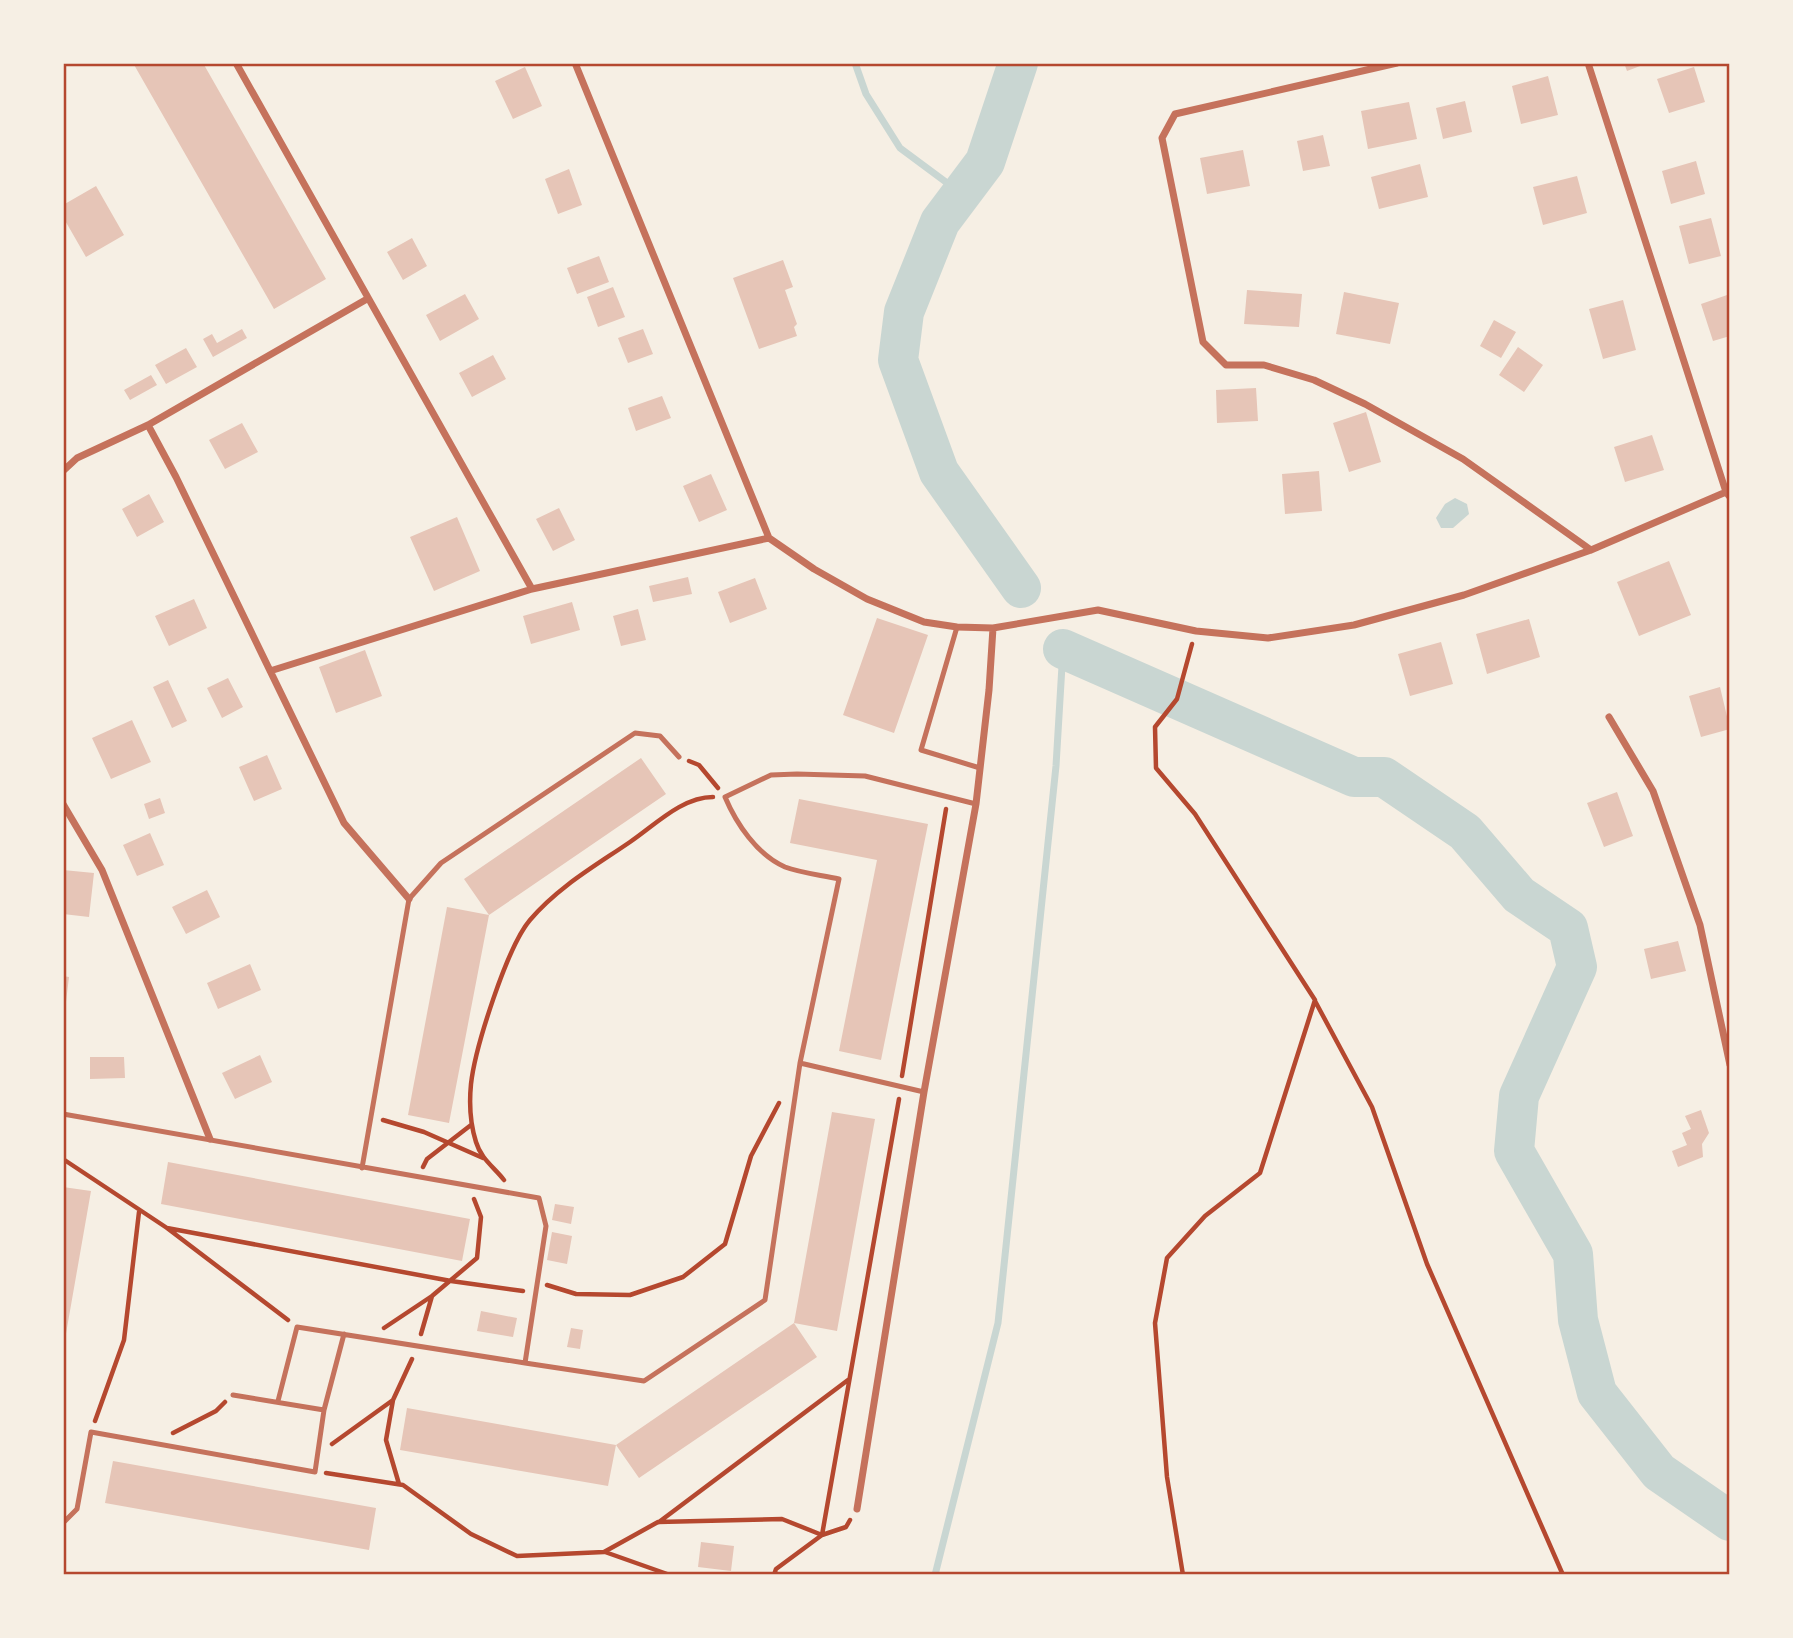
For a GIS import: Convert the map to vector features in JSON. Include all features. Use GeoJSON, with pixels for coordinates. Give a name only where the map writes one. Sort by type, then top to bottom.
{"type":"FeatureCollection","features":[{"type":"Feature","properties":{"kind":"street"},"geometry":{"type":"LineString","coordinates":[[236,63],[532,589]]}},
{"type":"Feature","properties":{"kind":"street"},"geometry":{"type":"LineString","coordinates":[[575,63],[769,538],[814,569],[867,599],[924,622],[957,627],[993,628],[1098,610],[1196,631],[1268,638],[1354,625],[1464,595],[1591,550],[1728,494],[1588,63]]}},
{"type":"Feature","properties":{"kind":"street"},"geometry":{"type":"LineString","coordinates":[[1397,63],[1175,114],[1162,138],[1203,342],[1226,365],[1264,365],[1314,380],[1365,404],[1463,459],[1591,550]]}},
{"type":"Feature","properties":{"kind":"street"},"geometry":{"type":"LineString","coordinates":[[63,471],[77,458],[148,425],[367,299]]}},
{"type":"Feature","properties":{"kind":"street"},"geometry":{"type":"LineString","coordinates":[[148,425],[344,822],[409,900]]}},
{"type":"Feature","properties":{"kind":"street"},"geometry":{"type":"LineString","coordinates":[[270,671],[532,589],[769,538]]}},
{"type":"Feature","properties":{"kind":"street"},"geometry":{"type":"LineString","coordinates":[[857,1509],[923,1092],[976,804],[993,628]]}},
{"type":"Feature","properties":{"kind":"street"},"geometry":{"type":"LineString","coordinates":[[1609,717],[1653,791],[1700,925],[1730,1065]]}},
{"type":"Feature","properties":{"kind":"street"},"geometry":{"type":"LineString","coordinates":[[63,804],[102,870],[210,1139]]}},
{"type":"Feature","properties":{"kind":"lane"},"geometry":{"type":"LineString","coordinates":[[957,627],[921,750],[980,768]]}},
{"type":"Feature","properties":{"kind":"lane"},"geometry":{"type":"LineString","coordinates":[[362,1168],[409,900],[442,863],[635,733],[660,736],[679,757]]}},
{"type":"Feature","properties":{"kind":"lane"},"geometry":{"type":"LineString","coordinates":[[278,1401],[297,1327],[644,1381],[765,1300],[800,1063],[839,879],[784,866],[762,851],[734,819],[725,797],[771,775],[811,774],[865,776],[976,804]]}},
{"type":"Feature","properties":{"kind":"lane"},"geometry":{"type":"LineString","coordinates":[[800,1063],[923,1092]]}},
{"type":"Feature","properties":{"kind":"lane"},"geometry":{"type":"LineString","coordinates":[[63,1114],[540,1198],[546,1226],[525,1363]]}},
{"type":"Feature","properties":{"kind":"lane"},"geometry":{"type":"LineString","coordinates":[[63,1523],[77,1509],[91,1432],[314,1472],[324,1410],[344,1334]]}},
{"type":"Feature","properties":{"kind":"lane"},"geometry":{"type":"LineString","coordinates":[[233,1395],[324,1410]]}},
{"type":"Feature","properties":{"kind":"path"},"geometry":{"type":"LineString","coordinates":[[1196,631],[1177,699],[1155,727],[1156,768],[1195,814],[1315,1000],[1372,1108],[1427,1264],[1563,1575]]}},
{"type":"Feature","properties":{"kind":"path"},"geometry":{"type":"LineString","coordinates":[[679,757],[699,765],[725,797]]}},
{"type":"Feature","properties":{"kind":"path"},"geometry":{"type":"LineString","coordinates":[[483,1158],[469,1113],[471,1083],[483,1033],[511,957],[527,923],[550,897],[685,803],[708,797],[725,797]]}},
{"type":"Feature","properties":{"kind":"path"},"geometry":{"type":"LineString","coordinates":[[1183,1575],[1167,1478],[1155,1323],[1167,1258],[1205,1216],[1259,1173],[1315,1000]]}},
{"type":"Feature","properties":{"kind":"path"},"geometry":{"type":"LineString","coordinates":[[536,1282],[576,1294],[630,1296],[683,1276],[725,1244],[751,1156],[782,1098]]}},
{"type":"Feature","properties":{"kind":"path"},"geometry":{"type":"LineString","coordinates":[[372,1110],[384,1121],[424,1132],[483,1158],[517,1194]]}},
{"type":"Feature","properties":{"kind":"path"},"geometry":{"type":"LineString","coordinates":[[418,1177],[427,1159],[472,1125]]}},
{"type":"Feature","properties":{"kind":"path"},"geometry":{"type":"LineString","coordinates":[[63,1159],[167,1228],[297,1327]]}},
{"type":"Feature","properties":{"kind":"path"},"geometry":{"type":"LineString","coordinates":[[369,1337],[432,1296],[477,1258],[481,1217],[468,1185]]}},
{"type":"Feature","properties":{"kind":"path"},"geometry":{"type":"LineString","coordinates":[[91,1432],[124,1340],[139,1211]]}},
{"type":"Feature","properties":{"kind":"path"},"geometry":{"type":"LineString","coordinates":[[167,1228],[451,1281],[535,1293]]}},
{"type":"Feature","properties":{"kind":"path"},"geometry":{"type":"LineString","coordinates":[[398,1484],[386,1440],[393,1400],[418,1345],[432,1296]]}},
{"type":"Feature","properties":{"kind":"path"},"geometry":{"type":"LineString","coordinates":[[604,1552],[658,1522],[849,1379]]}},
{"type":"Feature","properties":{"kind":"path"},"geometry":{"type":"LineString","coordinates":[[153,1443],[216,1411],[233,1395]]}},
{"type":"Feature","properties":{"kind":"path"},"geometry":{"type":"LineString","coordinates":[[317,1454],[393,1400]]}},
{"type":"Feature","properties":{"kind":"path"},"geometry":{"type":"LineString","coordinates":[[314,1472],[404,1485],[471,1534],[517,1556],[604,1552],[670,1575]]}},
{"type":"Feature","properties":{"kind":"path"},"geometry":{"type":"LineString","coordinates":[[774,1575],[776,1569],[822,1535],[846,1527],[857,1509]]}},
{"type":"Feature","properties":{"kind":"path"},"geometry":{"type":"LineString","coordinates":[[658,1522],[782,1519],[822,1535]]}},
{"type":"Feature","properties":{"kind":"shaded area"},"geometry":{"type":"Polygon","coordinates":[[[1455,498],[1467,504],[1469,514],[1453,528],[1441,528],[1436,518],[1445,504],[1455,498]]]}},
{"type":"Feature","properties":{"kind":"building"},"geometry":{"type":"Polygon","coordinates":[[[133,63],[203,63],[326,279],[274,309],[133,63]]]}},
{"type":"Feature","properties":{"kind":"building"},"geometry":{"type":"Polygon","coordinates":[[[1624,63],[1648,63],[1627,71],[1624,63]]]}},
{"type":"Feature","properties":{"kind":"building"},"geometry":{"type":"Polygon","coordinates":[[[525,67],[542,106],[513,119],[495,81],[525,67]]]}},
{"type":"Feature","properties":{"kind":"building"},"geometry":{"type":"Polygon","coordinates":[[[1694,67],[1705,102],[1669,113],[1657,79],[1694,67]]]}},
{"type":"Feature","properties":{"kind":"building"},"geometry":{"type":"Polygon","coordinates":[[[1548,76],[1558,115],[1521,124],[1512,86],[1548,76]]]}},
{"type":"Feature","properties":{"kind":"building"},"geometry":{"type":"Polygon","coordinates":[[[1465,101],[1472,132],[1443,139],[1436,108],[1465,101]]]}},
{"type":"Feature","properties":{"kind":"building"},"geometry":{"type":"Polygon","coordinates":[[[1409,102],[1417,139],[1368,149],[1361,111],[1409,102]]]}},
{"type":"Feature","properties":{"kind":"building"},"geometry":{"type":"Polygon","coordinates":[[[1323,135],[1330,166],[1303,171],[1297,141],[1323,135]]]}},
{"type":"Feature","properties":{"kind":"building"},"geometry":{"type":"Polygon","coordinates":[[[1243,150],[1250,186],[1207,194],[1200,158],[1243,150]]]}},
{"type":"Feature","properties":{"kind":"building"},"geometry":{"type":"Polygon","coordinates":[[[1696,161],[1705,194],[1671,204],[1662,171],[1696,161]]]}},
{"type":"Feature","properties":{"kind":"building"},"geometry":{"type":"Polygon","coordinates":[[[1420,164],[1428,197],[1379,209],[1371,177],[1420,164]]]}},
{"type":"Feature","properties":{"kind":"building"},"geometry":{"type":"Polygon","coordinates":[[[569,169],[582,205],[558,214],[545,179],[569,169]]]}},
{"type":"Feature","properties":{"kind":"building"},"geometry":{"type":"Polygon","coordinates":[[[1577,176],[1587,213],[1543,225],[1533,187],[1577,176]]]}},
{"type":"Feature","properties":{"kind":"building"},"geometry":{"type":"Polygon","coordinates":[[[96,186],[124,235],[86,257],[63,217],[63,205],[96,186]]]}},
{"type":"Feature","properties":{"kind":"building"},"geometry":{"type":"Polygon","coordinates":[[[1711,218],[1721,256],[1689,264],[1679,226],[1711,218]]]}},
{"type":"Feature","properties":{"kind":"building"},"geometry":{"type":"Polygon","coordinates":[[[412,238],[427,266],[403,280],[387,252],[412,238]]]}},
{"type":"Feature","properties":{"kind":"building"},"geometry":{"type":"Polygon","coordinates":[[[599,256],[609,282],[577,294],[567,268],[599,256]]]}},
{"type":"Feature","properties":{"kind":"building"},"geometry":{"type":"Polygon","coordinates":[[[783,260],[793,287],[785,290],[797,324],[794,327],[797,336],[759,349],[733,278],[783,260]]]}},
{"type":"Feature","properties":{"kind":"building"},"geometry":{"type":"Polygon","coordinates":[[[613,287],[625,317],[598,327],[587,297],[613,287]]]}},
{"type":"Feature","properties":{"kind":"building"},"geometry":{"type":"Polygon","coordinates":[[[1247,290],[1302,294],[1299,327],[1244,324],[1247,290]]]}},
{"type":"Feature","properties":{"kind":"building"},"geometry":{"type":"Polygon","coordinates":[[[1344,292],[1399,303],[1390,344],[1336,334],[1344,292]]]}},
{"type":"Feature","properties":{"kind":"building"},"geometry":{"type":"Polygon","coordinates":[[[465,294],[479,319],[440,341],[426,315],[465,294]]]}},
{"type":"Feature","properties":{"kind":"building"},"geometry":{"type":"Polygon","coordinates":[[[1730,294],[1730,336],[1713,341],[1701,304],[1730,294]]]}},
{"type":"Feature","properties":{"kind":"building"},"geometry":{"type":"Polygon","coordinates":[[[1623,300],[1636,350],[1603,359],[1589,309],[1623,300]]]}},
{"type":"Feature","properties":{"kind":"building"},"geometry":{"type":"Polygon","coordinates":[[[1494,320],[1516,332],[1501,358],[1480,346],[1494,320]]]}},
{"type":"Feature","properties":{"kind":"building"},"geometry":{"type":"Polygon","coordinates":[[[242,329],[247,338],[213,357],[203,339],[212,334],[217,343],[242,329]]]}},
{"type":"Feature","properties":{"kind":"building"},"geometry":{"type":"Polygon","coordinates":[[[643,329],[653,354],[628,363],[618,338],[643,329]]]}},
{"type":"Feature","properties":{"kind":"building"},"geometry":{"type":"Polygon","coordinates":[[[1518,347],[1543,365],[1524,392],[1499,375],[1518,347]]]}},
{"type":"Feature","properties":{"kind":"building"},"geometry":{"type":"Polygon","coordinates":[[[186,348],[197,367],[166,384],[155,365],[186,348]]]}},
{"type":"Feature","properties":{"kind":"building"},"geometry":{"type":"Polygon","coordinates":[[[493,355],[506,379],[472,397],[459,373],[493,355]]]}},
{"type":"Feature","properties":{"kind":"building"},"geometry":{"type":"Polygon","coordinates":[[[151,375],[157,385],[130,400],[124,390],[151,375]]]}},
{"type":"Feature","properties":{"kind":"building"},"geometry":{"type":"Polygon","coordinates":[[[1256,388],[1258,421],[1217,423],[1216,390],[1256,388]]]}},
{"type":"Feature","properties":{"kind":"building"},"geometry":{"type":"Polygon","coordinates":[[[662,396],[671,418],[636,431],[628,408],[662,396]]]}},
{"type":"Feature","properties":{"kind":"building"},"geometry":{"type":"Polygon","coordinates":[[[1366,412],[1381,462],[1349,472],[1333,423],[1366,412]]]}},
{"type":"Feature","properties":{"kind":"building"},"geometry":{"type":"Polygon","coordinates":[[[242,423],[258,452],[225,469],[209,440],[242,423]]]}},
{"type":"Feature","properties":{"kind":"building"},"geometry":{"type":"Polygon","coordinates":[[[1652,435],[1664,470],[1625,482],[1614,447],[1652,435]]]}},
{"type":"Feature","properties":{"kind":"building"},"geometry":{"type":"Polygon","coordinates":[[[1319,471],[1322,511],[1285,514],[1282,474],[1319,471]]]}},
{"type":"Feature","properties":{"kind":"building"},"geometry":{"type":"Polygon","coordinates":[[[711,474],[727,510],[699,522],[683,486],[711,474]]]}},
{"type":"Feature","properties":{"kind":"building"},"geometry":{"type":"Polygon","coordinates":[[[149,494],[164,522],[137,537],[122,509],[149,494]]]}},
{"type":"Feature","properties":{"kind":"building"},"geometry":{"type":"Polygon","coordinates":[[[559,508],[575,540],[553,551],[536,519],[559,508]]]}},
{"type":"Feature","properties":{"kind":"building"},"geometry":{"type":"Polygon","coordinates":[[[457,517],[480,571],[434,591],[410,537],[457,517]]]}},
{"type":"Feature","properties":{"kind":"building"},"geometry":{"type":"Polygon","coordinates":[[[1669,561],[1691,615],[1639,636],[1617,582],[1669,561]]]}},
{"type":"Feature","properties":{"kind":"building"},"geometry":{"type":"Polygon","coordinates":[[[688,577],[692,594],[653,602],[649,586],[688,577]]]}},
{"type":"Feature","properties":{"kind":"building"},"geometry":{"type":"Polygon","coordinates":[[[755,578],[767,609],[730,623],[718,592],[755,578]]]}},
{"type":"Feature","properties":{"kind":"building"},"geometry":{"type":"Polygon","coordinates":[[[194,599],[207,628],[169,646],[155,616],[194,599]]]}},
{"type":"Feature","properties":{"kind":"building"},"geometry":{"type":"Polygon","coordinates":[[[572,602],[580,630],[531,644],[523,616],[572,602]]]}},
{"type":"Feature","properties":{"kind":"building"},"geometry":{"type":"Polygon","coordinates":[[[638,609],[646,640],[621,646],[613,616],[638,609]]]}},
{"type":"Feature","properties":{"kind":"building"},"geometry":{"type":"Polygon","coordinates":[[[877,618],[928,635],[894,733],[843,715],[877,618]]]}},
{"type":"Feature","properties":{"kind":"building"},"geometry":{"type":"Polygon","coordinates":[[[1529,619],[1540,657],[1487,674],[1476,634],[1529,619]]]}},
{"type":"Feature","properties":{"kind":"building"},"geometry":{"type":"Polygon","coordinates":[[[1441,642],[1453,684],[1410,696],[1398,654],[1441,642]]]}},
{"type":"Feature","properties":{"kind":"building"},"geometry":{"type":"Polygon","coordinates":[[[365,650],[382,696],[336,713],[319,667],[365,650]]]}},
{"type":"Feature","properties":{"kind":"building"},"geometry":{"type":"Polygon","coordinates":[[[228,678],[243,707],[222,718],[207,688],[228,678]]]}},
{"type":"Feature","properties":{"kind":"building"},"geometry":{"type":"Polygon","coordinates":[[[168,680],[187,721],[172,728],[153,687],[168,680]]]}},
{"type":"Feature","properties":{"kind":"building"},"geometry":{"type":"Polygon","coordinates":[[[1720,687],[1730,729],[1701,737],[1689,696],[1720,687]]]}},
{"type":"Feature","properties":{"kind":"building"},"geometry":{"type":"Polygon","coordinates":[[[132,720],[151,762],[111,779],[92,738],[132,720]]]}},
{"type":"Feature","properties":{"kind":"building"},"geometry":{"type":"Polygon","coordinates":[[[267,755],[282,789],[254,801],[239,767],[267,755]]]}},
{"type":"Feature","properties":{"kind":"building"},"geometry":{"type":"Polygon","coordinates":[[[641,758],[666,794],[489,915],[464,879],[641,758]]]}},
{"type":"Feature","properties":{"kind":"building"},"geometry":{"type":"Polygon","coordinates":[[[1617,792],[1633,836],[1604,847],[1587,803],[1617,792]]]}},
{"type":"Feature","properties":{"kind":"building"},"geometry":{"type":"Polygon","coordinates":[[[160,798],[165,813],[149,819],[144,804],[160,798]]]}},
{"type":"Feature","properties":{"kind":"building"},"geometry":{"type":"Polygon","coordinates":[[[799,799],[928,824],[881,1060],[839,1051],[877,860],[790,843],[799,799]]]}},
{"type":"Feature","properties":{"kind":"building"},"geometry":{"type":"Polygon","coordinates":[[[150,833],[164,865],[137,876],[123,845],[150,833]]]}},
{"type":"Feature","properties":{"kind":"building"},"geometry":{"type":"Polygon","coordinates":[[[63,870],[94,873],[89,917],[63,914],[63,870]]]}},
{"type":"Feature","properties":{"kind":"building"},"geometry":{"type":"Polygon","coordinates":[[[207,890],[220,917],[186,934],[172,907],[207,890]]]}},
{"type":"Feature","properties":{"kind":"building"},"geometry":{"type":"Polygon","coordinates":[[[447,907],[489,915],[449,1123],[408,1115],[447,907]]]}},
{"type":"Feature","properties":{"kind":"building"},"geometry":{"type":"Polygon","coordinates":[[[1678,941],[1686,971],[1651,979],[1644,949],[1678,941]]]}},
{"type":"Feature","properties":{"kind":"building"},"geometry":{"type":"Polygon","coordinates":[[[250,964],[261,990],[218,1009],[207,983],[250,964]]]}},
{"type":"Feature","properties":{"kind":"building"},"geometry":{"type":"Polygon","coordinates":[[[63,976],[69,977],[65,1010],[63,1010],[63,976]]]}},
{"type":"Feature","properties":{"kind":"building"},"geometry":{"type":"Polygon","coordinates":[[[260,1055],[272,1082],[235,1099],[222,1073],[260,1055]]]}},
{"type":"Feature","properties":{"kind":"building"},"geometry":{"type":"Polygon","coordinates":[[[90,1057],[124,1057],[125,1078],[90,1079],[90,1057]]]}},
{"type":"Feature","properties":{"kind":"building"},"geometry":{"type":"Polygon","coordinates":[[[1701,1110],[1709,1133],[1702,1144],[1703,1157],[1678,1167],[1672,1151],[1687,1145],[1682,1133],[1691,1129],[1685,1116],[1701,1110]]]}},
{"type":"Feature","properties":{"kind":"building"},"geometry":{"type":"Polygon","coordinates":[[[832,1112],[875,1119],[837,1331],[794,1323],[832,1112]]]}},
{"type":"Feature","properties":{"kind":"building"},"geometry":{"type":"Polygon","coordinates":[[[168,1162],[470,1219],[462,1261],[161,1204],[168,1162]]]}},
{"type":"Feature","properties":{"kind":"building"},"geometry":{"type":"Polygon","coordinates":[[[63,1187],[91,1191],[64,1345],[63,1345],[63,1187]]]}},
{"type":"Feature","properties":{"kind":"building"},"geometry":{"type":"Polygon","coordinates":[[[555,1204],[574,1207],[571,1224],[552,1220],[555,1204]]]}},
{"type":"Feature","properties":{"kind":"building"},"geometry":{"type":"Polygon","coordinates":[[[552,1232],[572,1236],[567,1264],[547,1260],[552,1232]]]}},
{"type":"Feature","properties":{"kind":"building"},"geometry":{"type":"Polygon","coordinates":[[[481,1311],[517,1318],[513,1337],[477,1331],[481,1311]]]}},
{"type":"Feature","properties":{"kind":"building"},"geometry":{"type":"Polygon","coordinates":[[[794,1323],[817,1357],[639,1478],[616,1445],[794,1323]]]}},
{"type":"Feature","properties":{"kind":"building"},"geometry":{"type":"Polygon","coordinates":[[[571,1328],[583,1330],[580,1349],[567,1347],[571,1328]]]}},
{"type":"Feature","properties":{"kind":"building"},"geometry":{"type":"Polygon","coordinates":[[[407,1408],[616,1445],[608,1486],[400,1450],[407,1408]]]}},
{"type":"Feature","properties":{"kind":"building"},"geometry":{"type":"Polygon","coordinates":[[[113,1461],[376,1508],[369,1550],[105,1503],[113,1461]]]}},
{"type":"Feature","properties":{"kind":"building"},"geometry":{"type":"Polygon","coordinates":[[[701,1542],[734,1546],[731,1571],[698,1567],[701,1542]]]}},
{"type":"Feature","properties":{"kind":"waterway"},"geometry":{"type":"LineString","coordinates":[[855,63],[866,94],[900,148],[962,194]]}},
{"type":"Feature","properties":{"kind":"waterway"},"geometry":{"type":"LineString","coordinates":[[1018,63],[985,162],[940,222],[904,312],[898,360],[939,472],[1021,588]]}},
{"type":"Feature","properties":{"kind":"waterway"},"geometry":{"type":"LineString","coordinates":[[935,1575],[998,1323],[1056,766],[1063,649]]}},
{"type":"Feature","properties":{"kind":"waterway"},"geometry":{"type":"LineString","coordinates":[[1063,649],[1354,777],[1384,777],[1465,832],[1519,895],[1568,928],[1577,967],[1519,1096],[1514,1151],[1573,1254],[1578,1320],[1597,1393],[1659,1472],[1730,1521]]}}]}
